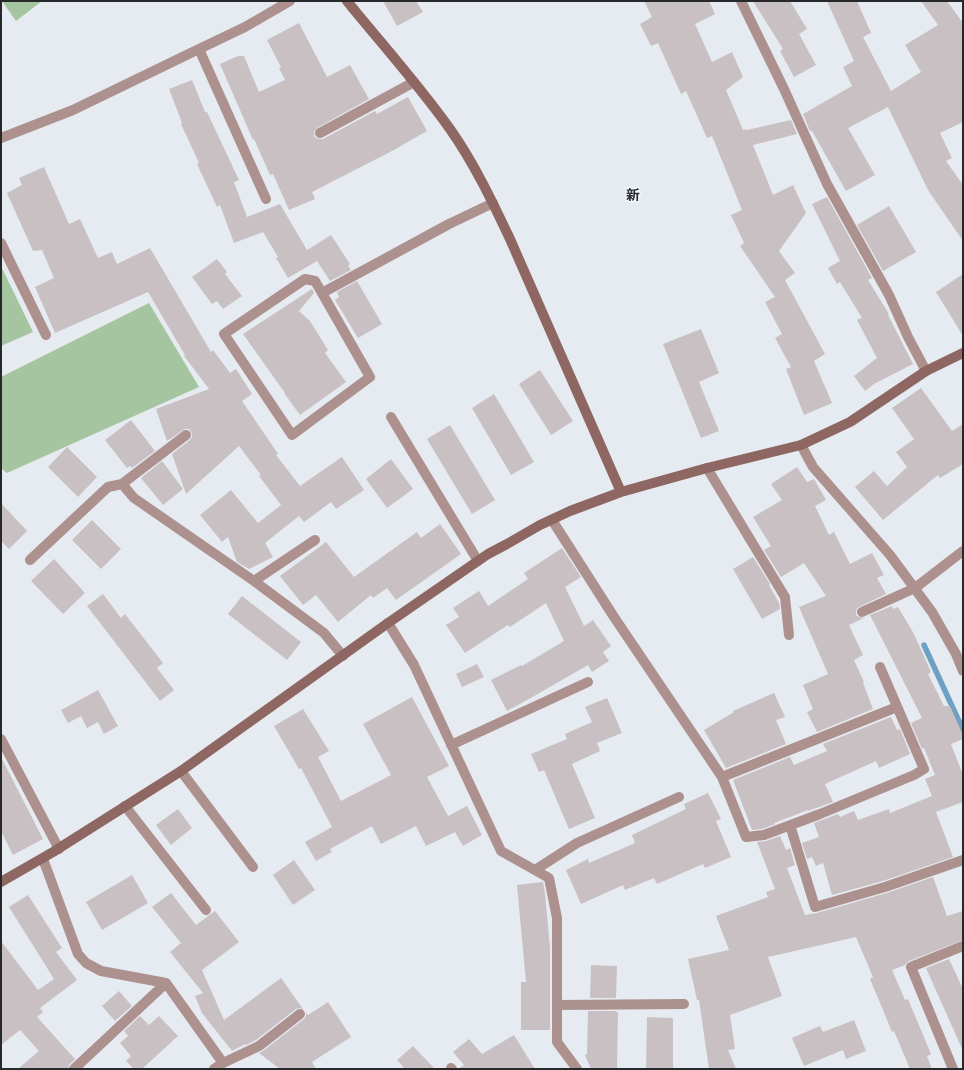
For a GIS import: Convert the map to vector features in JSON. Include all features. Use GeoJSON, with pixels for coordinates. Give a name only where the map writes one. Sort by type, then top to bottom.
{"type":"FeatureCollection","features":[{"type":"Feature","properties":{"kind":"street"},"geometry":{"type":"LineString","coordinates":[[1,138],[73,110],[245,27],[290,1]]}},
{"type":"Feature","properties":{"kind":"street"},"geometry":{"type":"LineString","coordinates":[[347,1],[414,82],[450,130],[477,173],[493,203],[548,324],[621,492]]}},
{"type":"Feature","properties":{"kind":"street"},"geometry":{"type":"LineString","coordinates":[[741,1],[784,89],[827,184],[889,295],[908,337],[926,371]]}},
{"type":"Feature","properties":{"kind":"street"},"geometry":{"type":"LineString","coordinates":[[199,49],[266,199]]}},
{"type":"Feature","properties":{"kind":"street"},"geometry":{"type":"LineString","coordinates":[[320,133],[414,82]]}},
{"type":"Feature","properties":{"kind":"street"},"geometry":{"type":"LineString","coordinates":[[322,292],[449,224],[493,203]]}},
{"type":"Feature","properties":{"kind":"street"},"geometry":{"type":"LineString","coordinates":[[1,243],[46,335]]}},
{"type":"Feature","properties":{"kind":"street"},"geometry":{"type":"LineString","coordinates":[[305,279],[315,281],[322,292],[370,377],[292,435],[224,334],[305,279]]}},
{"type":"Feature","properties":{"kind":"street"},"geometry":{"type":"LineString","coordinates":[[1,882],[43,859],[181,771],[388,623],[478,561],[507,544],[570,511],[621,492],[707,468],[801,445],[850,422],[926,371],[963,353]]}},
{"type":"Feature","properties":{"kind":"street"},"geometry":{"type":"LineString","coordinates":[[391,417],[478,561]]}},
{"type":"Feature","properties":{"kind":"street"},"geometry":{"type":"LineString","coordinates":[[30,560],[108,487],[122,484],[186,435]]}},
{"type":"Feature","properties":{"kind":"street"},"geometry":{"type":"LineString","coordinates":[[801,445],[813,467],[890,555],[915,588],[932,612],[956,654],[963,671]]}},
{"type":"Feature","properties":{"kind":"street"},"geometry":{"type":"LineString","coordinates":[[707,468],[785,597],[789,635]]}},
{"type":"Feature","properties":{"kind":"street"},"geometry":{"type":"LineString","coordinates":[[122,484],[134,498],[254,581],[324,633],[343,656]]}},
{"type":"Feature","properties":{"kind":"street"},"geometry":{"type":"LineString","coordinates":[[552,520],[614,617],[722,777],[746,837],[764,835],[820,814],[914,775],[924,769],[880,667]]}},
{"type":"Feature","properties":{"kind":"street"},"geometry":{"type":"LineString","coordinates":[[254,581],[315,540]]}},
{"type":"Feature","properties":{"kind":"street"},"geometry":{"type":"LineString","coordinates":[[862,612],[915,588],[963,551]]}},
{"type":"Feature","properties":{"kind":"street"},"geometry":{"type":"LineString","coordinates":[[388,623],[414,665],[501,851],[549,878],[557,918],[557,1042],[574,1068]]}},
{"type":"Feature","properties":{"kind":"street"},"geometry":{"type":"LineString","coordinates":[[451,745],[588,682]]}},
{"type":"Feature","properties":{"kind":"street"},"geometry":{"type":"LineString","coordinates":[[722,777],[897,707]]}},
{"type":"Feature","properties":{"kind":"street"},"geometry":{"type":"LineString","coordinates":[[1,739],[59,849]]}},
{"type":"Feature","properties":{"kind":"street"},"geometry":{"type":"LineString","coordinates":[[181,771],[253,867]]}},
{"type":"Feature","properties":{"kind":"street"},"geometry":{"type":"LineString","coordinates":[[535,870],[577,842],[679,797]]}},
{"type":"Feature","properties":{"kind":"street"},"geometry":{"type":"LineString","coordinates":[[126,806],[206,910]]}},
{"type":"Feature","properties":{"kind":"street"},"geometry":{"type":"LineString","coordinates":[[790,825],[815,907],[885,887],[963,860]]}},
{"type":"Feature","properties":{"kind":"street"},"geometry":{"type":"LineString","coordinates":[[43,859],[78,954],[86,962],[101,971],[166,983],[223,1063]]}},
{"type":"Feature","properties":{"kind":"street"},"geometry":{"type":"LineString","coordinates":[[953,1069],[911,967],[963,946]]}},
{"type":"Feature","properties":{"kind":"street"},"geometry":{"type":"LineString","coordinates":[[74,1069],[166,983]]}},
{"type":"Feature","properties":{"kind":"street"},"geometry":{"type":"LineString","coordinates":[[557,1005],[684,1004]]}},
{"type":"Feature","properties":{"kind":"street"},"geometry":{"type":"LineString","coordinates":[[214,1069],[223,1063],[259,1046],[300,1014]]}},
{"type":"Feature","properties":{"kind":"green space"},"geometry":{"type":"Polygon","coordinates":[[[2,1],[42,1],[16,21],[2,1]]]}},
{"type":"Feature","properties":{"kind":"green space"},"geometry":{"type":"Polygon","coordinates":[[[1,266],[33,332],[1,346],[1,266]]]}},
{"type":"Feature","properties":{"kind":"green space"},"geometry":{"type":"Polygon","coordinates":[[[149,303],[199,387],[7,473],[1,468],[1,377],[149,303]]]}},
{"type":"Feature","properties":{"kind":"building"},"geometry":{"type":"Polygon","coordinates":[[[383,1],[416,1],[423,12],[397,26],[383,1]]]}},
{"type":"Feature","properties":{"kind":"building"},"geometry":{"type":"Polygon","coordinates":[[[644,1],[709,1],[715,14],[695,24],[712,62],[732,52],[743,77],[726,90],[743,130],[791,120],[797,134],[753,145],[773,195],[793,185],[806,213],[779,251],[795,273],[785,280],[825,354],[814,361],[832,403],[804,415],[786,369],[791,367],[775,338],[782,334],[765,302],[775,297],[740,246],[744,243],[731,215],[742,210],[712,136],[707,138],[686,91],[681,94],[658,43],[651,46],[640,24],[652,17],[644,1]]]}},
{"type":"Feature","properties":{"kind":"building"},"geometry":{"type":"Polygon","coordinates":[[[753,1],[790,1],[807,29],[799,34],[816,65],[794,77],[780,51],[783,49],[753,1]]]}},
{"type":"Feature","properties":{"kind":"building"},"geometry":{"type":"Polygon","coordinates":[[[827,1],[857,1],[871,33],[863,37],[891,91],[921,72],[905,45],[938,25],[921,1],[947,1],[963,23],[963,122],[940,133],[952,158],[946,161],[963,185],[963,241],[928,190],[888,107],[848,128],[875,175],[846,191],[812,131],[810,131],[803,114],[852,86],[843,67],[854,61],[827,1]]]}},
{"type":"Feature","properties":{"kind":"building"},"geometry":{"type":"Polygon","coordinates":[[[299,23],[327,77],[350,65],[369,99],[317,128],[314,132],[314,136],[316,138],[323,139],[375,111],[377,114],[408,97],[427,131],[392,151],[312,192],[315,199],[289,210],[273,174],[270,175],[254,139],[253,140],[220,64],[238,56],[244,56],[259,92],[285,80],[279,68],[281,67],[267,40],[299,23]]]}},
{"type":"Feature","properties":{"kind":"building"},"geometry":{"type":"Polygon","coordinates":[[[192,80],[205,112],[207,112],[239,180],[234,182],[247,217],[280,204],[307,250],[331,235],[350,264],[348,266],[351,270],[330,281],[317,261],[288,278],[276,258],[278,257],[263,232],[234,243],[220,205],[217,207],[197,164],[199,163],[181,124],[182,123],[169,89],[192,80]]]}},
{"type":"Feature","properties":{"kind":"building"},"geometry":{"type":"Polygon","coordinates":[[[44,167],[69,224],[80,219],[98,258],[112,252],[117,264],[150,248],[211,352],[213,350],[230,373],[236,369],[252,394],[242,401],[278,454],[276,455],[300,486],[342,457],[364,490],[336,509],[331,502],[304,522],[299,516],[265,543],[273,557],[249,569],[237,562],[228,537],[222,542],[200,515],[231,490],[258,523],[281,505],[239,446],[186,494],[172,454],[190,440],[192,434],[189,429],[185,429],[167,441],[156,409],[209,389],[184,356],[185,355],[148,292],[55,333],[35,287],[54,278],[42,250],[33,251],[7,193],[22,185],[19,178],[44,167]]]}},
{"type":"Feature","properties":{"kind":"building"},"geometry":{"type":"Polygon","coordinates":[[[827,197],[872,278],[868,280],[889,314],[888,315],[913,364],[874,384],[865,391],[854,376],[877,358],[857,320],[862,318],[840,282],[837,284],[828,268],[840,261],[812,204],[827,197]]]}},
{"type":"Feature","properties":{"kind":"building"},"geometry":{"type":"Polygon","coordinates":[[[889,206],[916,252],[883,271],[857,225],[889,206]]]}},
{"type":"Feature","properties":{"kind":"building"},"geometry":{"type":"Polygon","coordinates":[[[217,259],[227,272],[225,274],[242,296],[223,309],[217,301],[212,304],[192,277],[217,259]]]}},
{"type":"Feature","properties":{"kind":"building"},"geometry":{"type":"Polygon","coordinates":[[[963,274],[963,336],[936,292],[963,274]]]}},
{"type":"Feature","properties":{"kind":"building"},"geometry":{"type":"Polygon","coordinates":[[[357,281],[382,324],[358,338],[335,300],[339,297],[337,292],[357,281]]]}},
{"type":"Feature","properties":{"kind":"building"},"geometry":{"type":"Polygon","coordinates":[[[312,289],[314,293],[299,311],[310,321],[328,350],[325,353],[346,382],[300,415],[243,334],[312,289]]]}},
{"type":"Feature","properties":{"kind":"building"},"geometry":{"type":"Polygon","coordinates":[[[701,329],[719,373],[699,382],[719,431],[701,438],[663,344],[701,329]]]}},
{"type":"Feature","properties":{"kind":"building"},"geometry":{"type":"Polygon","coordinates":[[[540,370],[573,421],[551,435],[519,384],[540,370]]]}},
{"type":"Feature","properties":{"kind":"building"},"geometry":{"type":"Polygon","coordinates":[[[921,388],[952,431],[963,424],[963,464],[940,478],[938,475],[883,520],[855,487],[874,471],[887,486],[907,467],[896,452],[914,439],[892,408],[921,388]]]}},
{"type":"Feature","properties":{"kind":"building"},"geometry":{"type":"Polygon","coordinates":[[[494,394],[534,462],[511,475],[472,408],[494,394]]]}},
{"type":"Feature","properties":{"kind":"building"},"geometry":{"type":"Polygon","coordinates":[[[131,420],[155,451],[132,468],[130,466],[127,468],[105,440],[131,420]]]}},
{"type":"Feature","properties":{"kind":"building"},"geometry":{"type":"Polygon","coordinates":[[[450,425],[495,500],[472,514],[427,439],[450,425]]]}},
{"type":"Feature","properties":{"kind":"building"},"geometry":{"type":"Polygon","coordinates":[[[67,447],[97,477],[78,497],[48,467],[67,447]]]}},
{"type":"Feature","properties":{"kind":"building"},"geometry":{"type":"Polygon","coordinates":[[[391,459],[413,489],[387,508],[366,479],[391,459]]]}},
{"type":"Feature","properties":{"kind":"building"},"geometry":{"type":"Polygon","coordinates":[[[162,461],[183,489],[163,505],[141,478],[162,461]]]}},
{"type":"Feature","properties":{"kind":"building"},"geometry":{"type":"Polygon","coordinates":[[[797,467],[807,482],[814,479],[826,500],[815,506],[829,535],[834,532],[850,564],[872,553],[884,575],[877,578],[886,594],[857,608],[856,615],[864,618],[849,625],[863,655],[854,660],[864,682],[863,683],[873,709],[817,732],[807,712],[813,709],[803,685],[828,674],[799,607],[826,596],[804,563],[781,577],[764,550],[771,546],[753,517],[782,500],[771,484],[797,467]]]}},
{"type":"Feature","properties":{"kind":"building"},"geometry":{"type":"Polygon","coordinates":[[[1,503],[27,531],[9,549],[1,541],[1,503]]]}},
{"type":"Feature","properties":{"kind":"building"},"geometry":{"type":"Polygon","coordinates":[[[92,520],[121,549],[101,569],[72,540],[92,520]]]}},
{"type":"Feature","properties":{"kind":"building"},"geometry":{"type":"Polygon","coordinates":[[[440,524],[461,554],[396,600],[387,588],[373,598],[371,595],[338,622],[316,595],[303,605],[280,576],[326,542],[354,577],[417,532],[421,538],[440,524]]]}},
{"type":"Feature","properties":{"kind":"building"},"geometry":{"type":"Polygon","coordinates":[[[562,548],[581,577],[565,587],[584,626],[593,620],[611,646],[603,652],[609,661],[592,672],[588,665],[507,711],[491,680],[521,665],[522,666],[564,641],[546,603],[510,627],[508,625],[465,653],[446,625],[459,617],[453,608],[479,591],[488,606],[528,579],[524,573],[562,548]]]}},
{"type":"Feature","properties":{"kind":"building"},"geometry":{"type":"Polygon","coordinates":[[[753,557],[770,584],[769,585],[779,603],[780,609],[762,619],[733,569],[753,557]]]}},
{"type":"Feature","properties":{"kind":"building"},"geometry":{"type":"Polygon","coordinates":[[[54,559],[85,593],[63,614],[31,581],[54,559]]]}},
{"type":"Feature","properties":{"kind":"building"},"geometry":{"type":"Polygon","coordinates":[[[103,594],[121,618],[125,614],[163,663],[157,668],[174,690],[160,701],[87,606],[103,594]]]}},
{"type":"Feature","properties":{"kind":"building"},"geometry":{"type":"Polygon","coordinates":[[[242,596],[301,642],[287,660],[228,614],[242,596]]]}},
{"type":"Feature","properties":{"kind":"building"},"geometry":{"type":"Polygon","coordinates":[[[892,606],[893,609],[898,607],[914,634],[931,672],[928,674],[944,706],[950,706],[963,735],[963,739],[951,744],[963,775],[963,802],[936,812],[953,857],[883,881],[832,895],[823,863],[816,866],[812,857],[807,859],[802,843],[819,837],[814,823],[838,814],[840,817],[854,811],[858,820],[889,809],[890,813],[932,796],[925,779],[935,775],[924,748],[922,749],[911,723],[922,718],[870,615],[892,606]]]}},
{"type":"Feature","properties":{"kind":"building"},"geometry":{"type":"Polygon","coordinates":[[[477,664],[484,677],[462,687],[456,674],[477,664]]]}},
{"type":"Feature","properties":{"kind":"building"},"geometry":{"type":"Polygon","coordinates":[[[98,690],[118,726],[104,734],[98,722],[87,728],[81,716],[68,723],[61,710],[98,690]]]}},
{"type":"Feature","properties":{"kind":"building"},"geometry":{"type":"Polygon","coordinates":[[[774,693],[785,717],[776,720],[786,744],[726,768],[704,730],[734,712],[733,711],[774,693]]]}},
{"type":"Feature","properties":{"kind":"building"},"geometry":{"type":"Polygon","coordinates":[[[412,697],[449,766],[427,777],[448,816],[467,806],[482,835],[463,846],[455,832],[426,846],[416,826],[381,844],[372,826],[330,849],[332,852],[316,861],[305,842],[332,827],[301,768],[299,769],[274,726],[303,709],[329,751],[318,757],[341,801],[391,775],[363,724],[412,697]]]}},
{"type":"Feature","properties":{"kind":"building"},"geometry":{"type":"Polygon","coordinates":[[[607,698],[622,733],[597,743],[600,751],[572,764],[595,818],[569,829],[544,770],[539,772],[531,754],[567,739],[565,734],[592,722],[585,707],[607,698]]]}},
{"type":"Feature","properties":{"kind":"building"},"geometry":{"type":"Polygon","coordinates":[[[891,717],[897,730],[900,729],[910,754],[879,768],[876,761],[825,784],[833,802],[808,810],[762,829],[752,830],[733,780],[790,757],[794,765],[827,751],[823,744],[891,717]]]}},
{"type":"Feature","properties":{"kind":"building"},"geometry":{"type":"Polygon","coordinates":[[[1,757],[43,839],[13,855],[1,831],[1,757]]]}},
{"type":"Feature","properties":{"kind":"building"},"geometry":{"type":"Polygon","coordinates":[[[708,793],[721,819],[716,821],[731,857],[705,868],[703,864],[657,884],[654,878],[625,890],[623,885],[581,904],[566,870],[588,859],[589,863],[635,843],[632,835],[686,809],[684,804],[708,793]]]}},
{"type":"Feature","properties":{"kind":"building"},"geometry":{"type":"Polygon","coordinates":[[[178,809],[192,828],[171,845],[156,825],[178,809]]]}},
{"type":"Feature","properties":{"kind":"building"},"geometry":{"type":"Polygon","coordinates":[[[780,836],[786,850],[790,848],[795,865],[787,868],[805,915],[887,893],[933,877],[947,916],[963,911],[963,940],[909,961],[905,965],[892,970],[905,1000],[908,999],[931,1054],[927,1056],[932,1069],[910,1069],[894,1031],[892,1032],[870,979],[873,977],[856,937],[768,957],[782,996],[730,1015],[735,1049],[728,1050],[736,1069],[709,1069],[699,1000],[697,1000],[688,959],[729,950],[716,916],[768,897],[766,892],[775,889],[757,842],[766,841],[780,836]]]}},
{"type":"Feature","properties":{"kind":"building"},"geometry":{"type":"Polygon","coordinates":[[[294,860],[315,890],[293,905],[273,875],[294,860]]]}},
{"type":"Feature","properties":{"kind":"building"},"geometry":{"type":"Polygon","coordinates":[[[132,875],[148,903],[102,930],[86,902],[132,875]]]}},
{"type":"Feature","properties":{"kind":"building"},"geometry":{"type":"Polygon","coordinates":[[[543,882],[550,949],[550,1030],[521,1030],[521,982],[526,982],[517,885],[543,882]]]}},
{"type":"Feature","properties":{"kind":"building"},"geometry":{"type":"Polygon","coordinates":[[[171,893],[196,925],[215,911],[239,942],[202,970],[224,1020],[281,978],[303,1009],[296,1009],[256,1040],[232,1051],[202,1013],[195,996],[203,993],[170,952],[181,943],[152,907],[171,893]]]}},
{"type":"Feature","properties":{"kind":"building"},"geometry":{"type":"Polygon","coordinates":[[[28,895],[62,948],[56,952],[77,980],[40,1008],[43,1012],[37,1017],[75,1059],[69,1065],[68,1069],[18,1069],[39,1051],[20,1030],[1,1045],[1,941],[38,990],[54,979],[9,907],[28,895]]]}},
{"type":"Feature","properties":{"kind":"building"},"geometry":{"type":"Polygon","coordinates":[[[949,959],[963,989],[963,1051],[926,968],[949,959]]]}},
{"type":"Feature","properties":{"kind":"building"},"geometry":{"type":"Polygon","coordinates":[[[591,965],[617,966],[616,998],[590,998],[591,965]]]}},
{"type":"Feature","properties":{"kind":"building"},"geometry":{"type":"Polygon","coordinates":[[[119,991],[132,1006],[115,1021],[102,1006],[119,991]]]}},
{"type":"Feature","properties":{"kind":"building"},"geometry":{"type":"Polygon","coordinates":[[[328,1002],[351,1037],[312,1062],[316,1069],[280,1069],[259,1053],[304,1019],[306,1013],[308,1015],[328,1002]]]}},
{"type":"Feature","properties":{"kind":"building"},"geometry":{"type":"Polygon","coordinates":[[[588,1011],[618,1012],[617,1069],[591,1069],[585,1055],[587,1054],[588,1011]]]}},
{"type":"Feature","properties":{"kind":"building"},"geometry":{"type":"Polygon","coordinates":[[[140,1016],[149,1025],[159,1016],[178,1036],[142,1069],[134,1069],[126,1061],[131,1056],[120,1043],[128,1036],[124,1031],[140,1016]]]}},
{"type":"Feature","properties":{"kind":"building"},"geometry":{"type":"Polygon","coordinates":[[[647,1017],[673,1018],[673,1069],[646,1069],[647,1017]]]}},
{"type":"Feature","properties":{"kind":"building"},"geometry":{"type":"Polygon","coordinates":[[[854,1020],[866,1051],[846,1059],[843,1050],[804,1066],[792,1038],[820,1026],[823,1032],[854,1020]]]}},
{"type":"Feature","properties":{"kind":"building"},"geometry":{"type":"Polygon","coordinates":[[[514,1035],[535,1069],[458,1069],[464,1065],[453,1052],[469,1039],[482,1054],[514,1035]]]}},
{"type":"Feature","properties":{"kind":"building"},"geometry":{"type":"Polygon","coordinates":[[[413,1046],[435,1069],[405,1069],[397,1060],[413,1046]]]}},
{"type":"Feature","properties":{"kind":"waterway"},"geometry":{"type":"LineString","coordinates":[[924,645],[963,730]]}},
{"type":"Feature","properties":{"kind":"district","name":"新"},"geometry":{"type":"Point","coordinates":[633,196]}}]}
